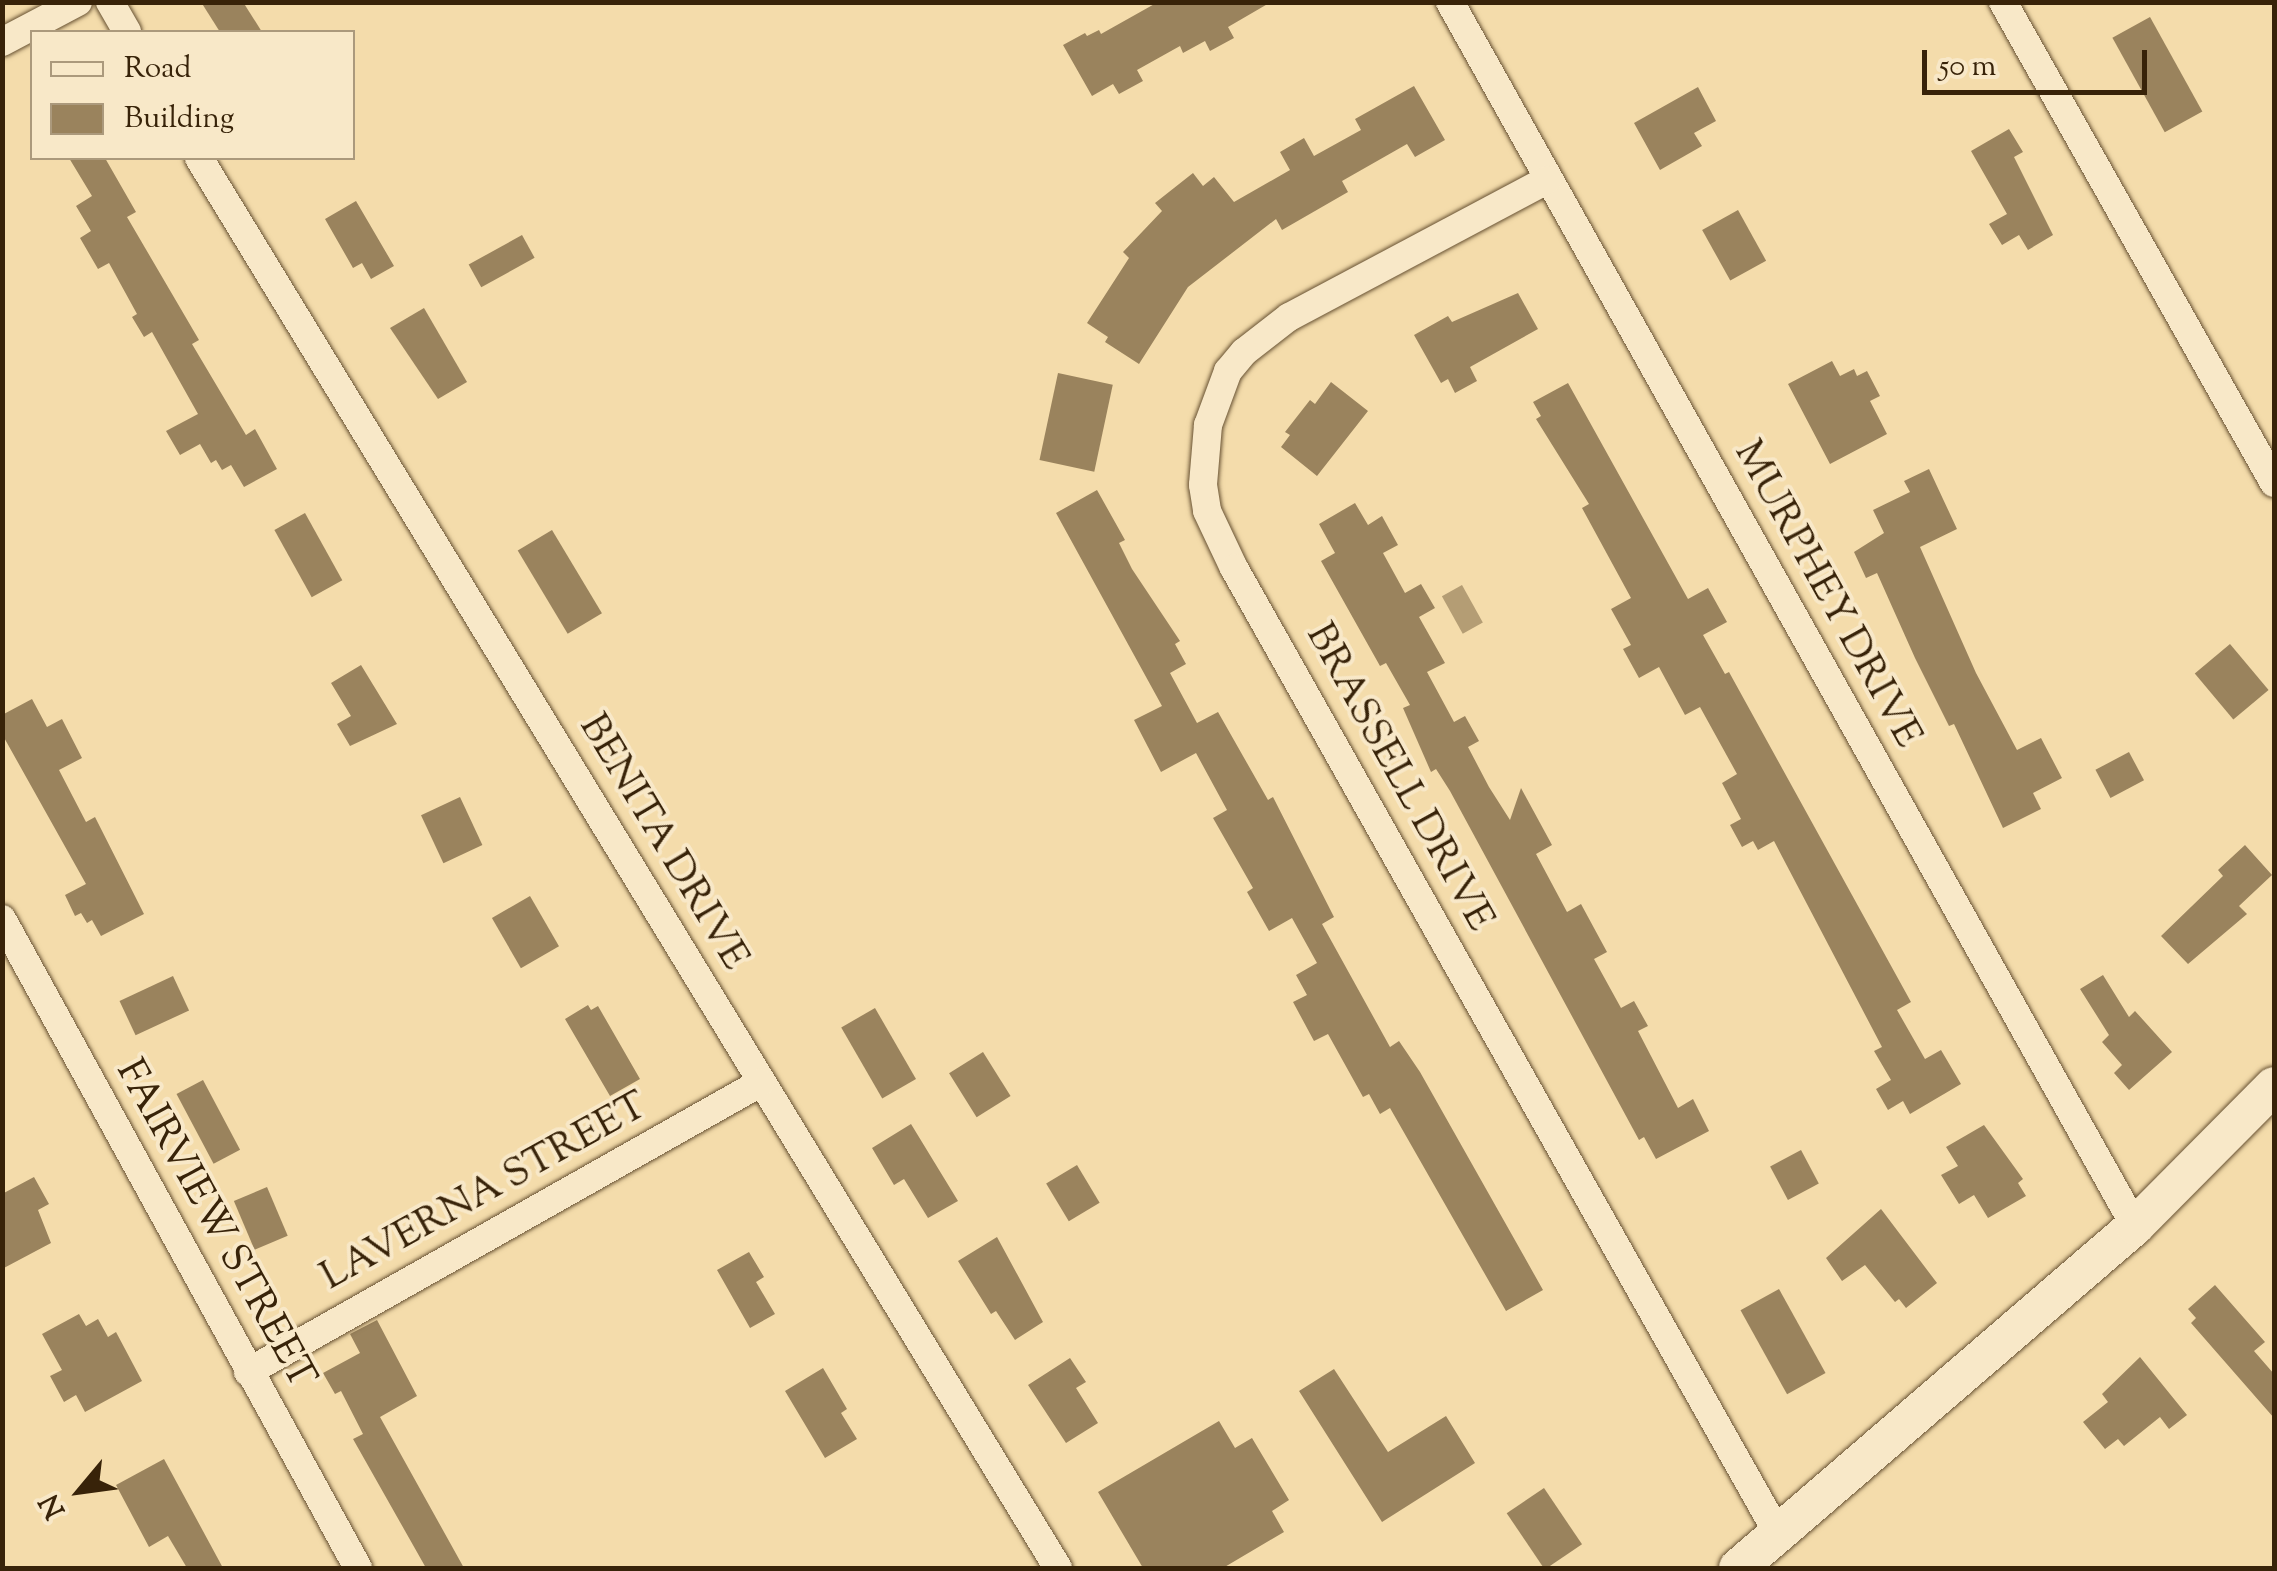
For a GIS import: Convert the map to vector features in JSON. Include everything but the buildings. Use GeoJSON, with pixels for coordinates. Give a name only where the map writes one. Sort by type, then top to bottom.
{"type":"FeatureCollection","features":[{"type":"Feature","properties":{"kind":"street"},"geometry":{"type":"LineString","coordinates":[[2,42],[78,2]]}},
{"type":"Feature","properties":{"kind":"street"},"geometry":{"type":"LineString","coordinates":[[110,2],[126,30]]}},
{"type":"Feature","properties":{"kind":"street","name":"MURPHEY DRIVE"},"geometry":{"type":"LineString","coordinates":[[1450,2],[1546,180],[2134,1226]]}},
{"type":"Feature","properties":{"kind":"street"},"geometry":{"type":"LineString","coordinates":[[2003,2],[2274,483]]}},
{"type":"Feature","properties":{"kind":"street","name":"BENITA DRIVE"},"geometry":{"type":"LineString","coordinates":[[200,160],[1058,1568]]}},
{"type":"Feature","properties":{"kind":"street","name":"BRASSELL DRIVE"},"geometry":{"type":"LineString","coordinates":[[1546,180],[1290,317],[1244,352],[1228,371],[1208,425],[1203,484],[1207,511],[1234,568],[1778,1534]]}},
{"type":"Feature","properties":{"kind":"street","name":"FAIRVIEW STREET"},"geometry":{"type":"LineString","coordinates":[[2,919],[358,1568]]}},
{"type":"Feature","properties":{"kind":"street","name":"LAVERNA STREET"},"geometry":{"type":"LineString","coordinates":[[248,1372],[760,1083]]}},
{"type":"Feature","properties":{"kind":"street"},"geometry":{"type":"LineString","coordinates":[[1738,1568],[2134,1226],[2274,1086]]}},
{"type":"Feature","properties":{"kind":"shaded area"},"geometry":{"type":"Polygon","coordinates":[[[1462,585],[1483,623],[1463,634],[1442,596],[1462,585]]]}}]}
